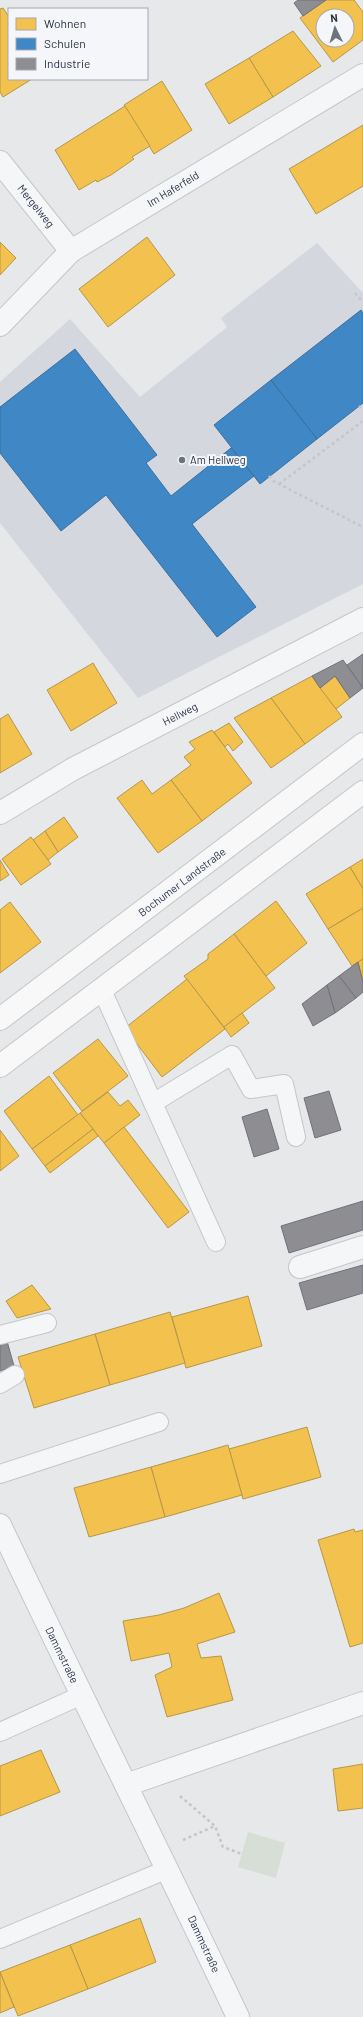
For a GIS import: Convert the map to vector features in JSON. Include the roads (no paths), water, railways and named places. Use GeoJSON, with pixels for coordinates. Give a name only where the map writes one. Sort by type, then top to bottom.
{"type":"FeatureCollection","features":[{"type":"Feature","properties":{"kind":"main road","name":"Bochumer Landstraße"},"geometry":{"type":"LineString","coordinates":[[0,1020],[363,744]]}},
{"type":"Feature","properties":{"kind":"main road"},"geometry":{"type":"LineString","coordinates":[[0,1066],[363,792]]}},
{"type":"Feature","properties":{"kind":"street","name":"Im Haferfeld"},"geometry":{"type":"LineString","coordinates":[[0,325],[72,251],[363,75]]}},
{"type":"Feature","properties":{"kind":"street","name":"Mergelweg"},"geometry":{"type":"LineString","coordinates":[[0,162],[72,251]]}},
{"type":"Feature","properties":{"kind":"street","name":"Hellweg"},"geometry":{"type":"LineString","coordinates":[[0,813],[73,769],[363,619]]}},
{"type":"Feature","properties":{"kind":"street"},"geometry":{"type":"LineString","coordinates":[[300,1267],[363,1247]]}},
{"type":"Feature","properties":{"kind":"street","name":"Dammstraße"},"geometry":{"type":"LineString","coordinates":[[0,1525],[238,2017]]}},
{"type":"Feature","properties":{"kind":"street"},"geometry":{"type":"LineString","coordinates":[[126,1785],[363,1703]]}},
{"type":"Feature","properties":{"kind":"lane"},"geometry":{"type":"LineString","coordinates":[[102,988],[216,1242]]}},
{"type":"Feature","properties":{"kind":"lane"},"geometry":{"type":"LineString","coordinates":[[153,1104],[232,1055],[251,1089],[284,1084],[296,1137]]}},
{"type":"Feature","properties":{"kind":"lane"},"geometry":{"type":"LineString","coordinates":[[0,1335],[47,1323]]}},
{"type":"Feature","properties":{"kind":"lane"},"geometry":{"type":"LineString","coordinates":[[0,1474],[159,1422]]}},
{"type":"Feature","properties":{"kind":"lane"},"geometry":{"type":"LineString","coordinates":[[0,1732],[82,1695]]}},
{"type":"Feature","properties":{"kind":"lane"},"geometry":{"type":"LineString","coordinates":[[0,1939],[163,1860]]}},
{"type":"Feature","properties":{"kind":"place","name":"Am Hellweg"},"geometry":{"type":"Point","coordinates":[182,460]}}]}
